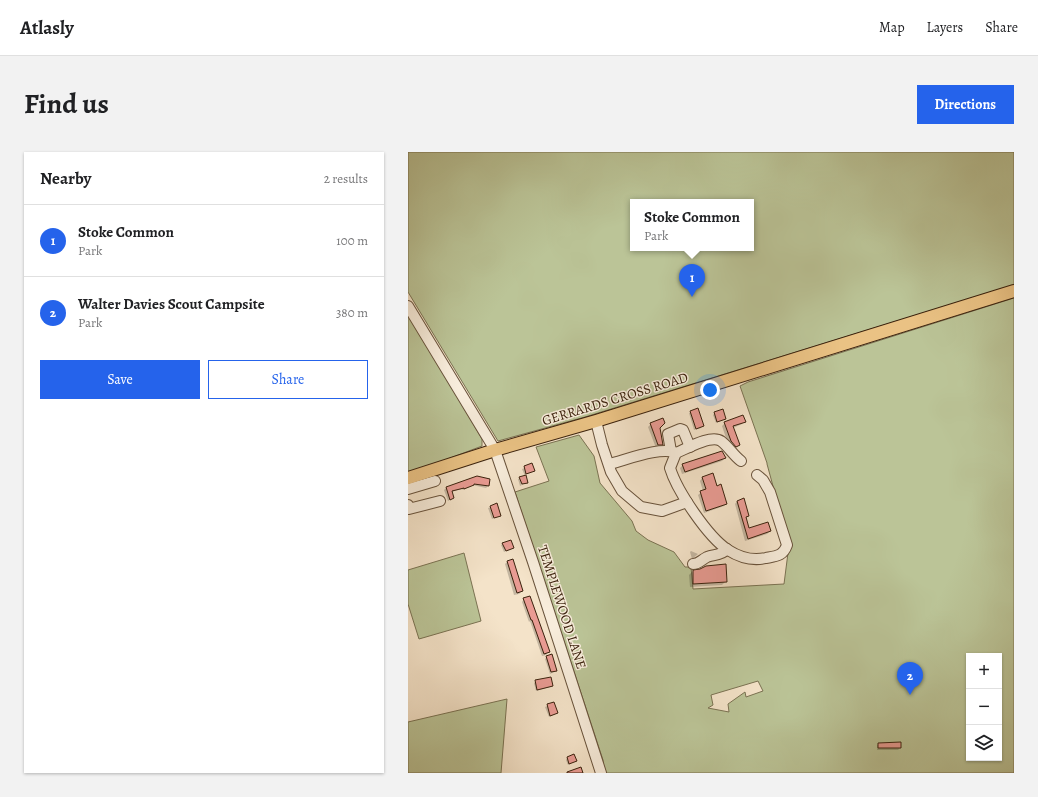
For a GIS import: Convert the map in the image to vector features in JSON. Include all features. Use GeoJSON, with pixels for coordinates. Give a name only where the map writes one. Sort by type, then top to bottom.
{"type":"FeatureCollection","features":[{"type":"Feature","properties":{"kind":"main road","name":"GERRARDS CROSS ROAD"},"geometry":{"type":"LineString","coordinates":[[408,478],[1014,291]]}},
{"type":"Feature","properties":{"kind":"street","name":"TEMPLEWOOD LANE"},"geometry":{"type":"LineString","coordinates":[[408,306],[495,450],[601,773]]}},
{"type":"Feature","properties":{"kind":"street"},"geometry":{"type":"LineString","coordinates":[[596,421],[602,446],[611,472],[622,492],[641,507],[662,511],[687,502]]}},
{"type":"Feature","properties":{"kind":"street"},"geometry":{"type":"LineString","coordinates":[[670,466],[674,452],[668,434],[680,429],[683,430],[690,447]]}},
{"type":"Feature","properties":{"kind":"street"},"geometry":{"type":"LineString","coordinates":[[609,464],[661,452],[674,452],[716,439],[722,442],[741,461]]}},
{"type":"Feature","properties":{"kind":"street"},"geometry":{"type":"LineString","coordinates":[[661,452],[666,456],[671,471],[687,502],[702,524],[727,549],[740,556],[762,559],[779,556],[784,552],[788,545],[770,492],[764,480],[757,475]]}},
{"type":"Feature","properties":{"kind":"street"},"geometry":{"type":"LineString","coordinates":[[408,489],[435,481]]}},
{"type":"Feature","properties":{"kind":"street"},"geometry":{"type":"LineString","coordinates":[[408,505],[409,509],[440,500]]}},
{"type":"Feature","properties":{"kind":"street"},"geometry":{"type":"LineString","coordinates":[[693,564],[697,564],[708,556],[719,555],[727,549]]}},
{"type":"Feature","properties":{"kind":"green space"},"geometry":{"type":"Polygon","coordinates":[[[408,152],[1014,152],[1014,285],[585,417],[498,441],[408,292],[408,152]]]}},
{"type":"Feature","properties":{"kind":"green space"},"geometry":{"type":"Polygon","coordinates":[[[1014,298],[1014,773],[604,773],[603,760],[515,492],[549,481],[536,447],[579,435],[594,456],[600,483],[632,521],[636,531],[648,540],[674,552],[685,567],[691,567],[693,589],[784,584],[789,545],[767,463],[740,386],[748,382],[1014,298]],[[758,681],[711,695],[713,705],[708,708],[729,712],[728,704],[745,692],[746,697],[763,691],[758,681]]]}},
{"type":"Feature","properties":{"kind":"green space"},"geometry":{"type":"Polygon","coordinates":[[[408,313],[482,439],[482,446],[408,474],[408,313]]]}},
{"type":"Feature","properties":{"kind":"green space"},"geometry":{"type":"Polygon","coordinates":[[[464,553],[481,621],[419,639],[408,604],[408,570],[464,553]]]}},
{"type":"Feature","properties":{"kind":"green space"},"geometry":{"type":"Polygon","coordinates":[[[507,699],[501,773],[408,773],[408,722],[507,699]]]}},
{"type":"Feature","properties":{"kind":"building"},"geometry":{"type":"Polygon","coordinates":[[[698,408],[704,426],[696,429],[690,411],[698,408]]]}},
{"type":"Feature","properties":{"kind":"building"},"geometry":{"type":"Polygon","coordinates":[[[723,409],[726,419],[717,422],[714,412],[723,409]]]}},
{"type":"Feature","properties":{"kind":"building"},"geometry":{"type":"Polygon","coordinates":[[[743,415],[746,422],[733,426],[740,445],[736,447],[731,441],[724,422],[743,415]]]}},
{"type":"Feature","properties":{"kind":"building"},"geometry":{"type":"Polygon","coordinates":[[[663,418],[665,423],[660,428],[663,445],[658,445],[650,423],[663,418]]]}},
{"type":"Feature","properties":{"kind":"building"},"geometry":{"type":"Polygon","coordinates":[[[722,451],[726,458],[685,472],[682,464],[722,451]]]}},
{"type":"Feature","properties":{"kind":"building"},"geometry":{"type":"Polygon","coordinates":[[[532,463],[535,471],[526,474],[524,466],[532,463]]]}},
{"type":"Feature","properties":{"kind":"building"},"geometry":{"type":"Polygon","coordinates":[[[713,473],[717,486],[721,484],[727,504],[706,511],[700,491],[706,489],[702,477],[713,473]]]}},
{"type":"Feature","properties":{"kind":"building"},"geometry":{"type":"Polygon","coordinates":[[[526,475],[528,483],[522,484],[519,477],[526,475]]]}},
{"type":"Feature","properties":{"kind":"building"},"geometry":{"type":"Polygon","coordinates":[[[477,476],[490,479],[489,486],[474,484],[464,489],[452,491],[454,498],[450,500],[446,487],[477,476]]]}},
{"type":"Feature","properties":{"kind":"building"},"geometry":{"type":"Polygon","coordinates":[[[744,498],[749,516],[746,517],[749,528],[768,522],[771,531],[748,539],[737,501],[744,498]]]}},
{"type":"Feature","properties":{"kind":"building"},"geometry":{"type":"Polygon","coordinates":[[[497,503],[501,516],[494,518],[490,506],[497,503]]]}},
{"type":"Feature","properties":{"kind":"building"},"geometry":{"type":"Polygon","coordinates":[[[511,540],[514,548],[506,551],[502,543],[511,540]]]}},
{"type":"Feature","properties":{"kind":"building"},"geometry":{"type":"Polygon","coordinates":[[[513,559],[523,591],[517,593],[507,561],[513,559]]]}},
{"type":"Feature","properties":{"kind":"building"},"geometry":{"type":"Polygon","coordinates":[[[726,564],[727,582],[693,584],[693,570],[706,566],[726,564]]]}},
{"type":"Feature","properties":{"kind":"building"},"geometry":{"type":"Polygon","coordinates":[[[530,596],[550,652],[544,654],[523,598],[530,596]]]}},
{"type":"Feature","properties":{"kind":"building"},"geometry":{"type":"Polygon","coordinates":[[[552,654],[557,671],[551,672],[546,656],[552,654]]]}},
{"type":"Feature","properties":{"kind":"building"},"geometry":{"type":"Polygon","coordinates":[[[551,677],[553,686],[537,690],[535,680],[551,677]]]}},
{"type":"Feature","properties":{"kind":"building"},"geometry":{"type":"Polygon","coordinates":[[[554,702],[558,713],[550,716],[547,704],[554,702]]]}},
{"type":"Feature","properties":{"kind":"building"},"geometry":{"type":"Polygon","coordinates":[[[901,742],[901,748],[878,748],[878,743],[901,742]]]}},
{"type":"Feature","properties":{"kind":"building"},"geometry":{"type":"Polygon","coordinates":[[[574,754],[577,761],[569,764],[567,757],[574,754]]]}},
{"type":"Feature","properties":{"kind":"building"},"geometry":{"type":"Polygon","coordinates":[[[581,767],[583,773],[567,773],[567,772],[581,767]]]}},
{"type":"Feature","properties":{"kind":"place","name":"Stoke Common"},"geometry":{"type":"Point","coordinates":[692,297]}},
{"type":"Feature","properties":{"kind":"place","name":"Walter Davies Scout Campsite"},"geometry":{"type":"Point","coordinates":[910,695]}}]}
